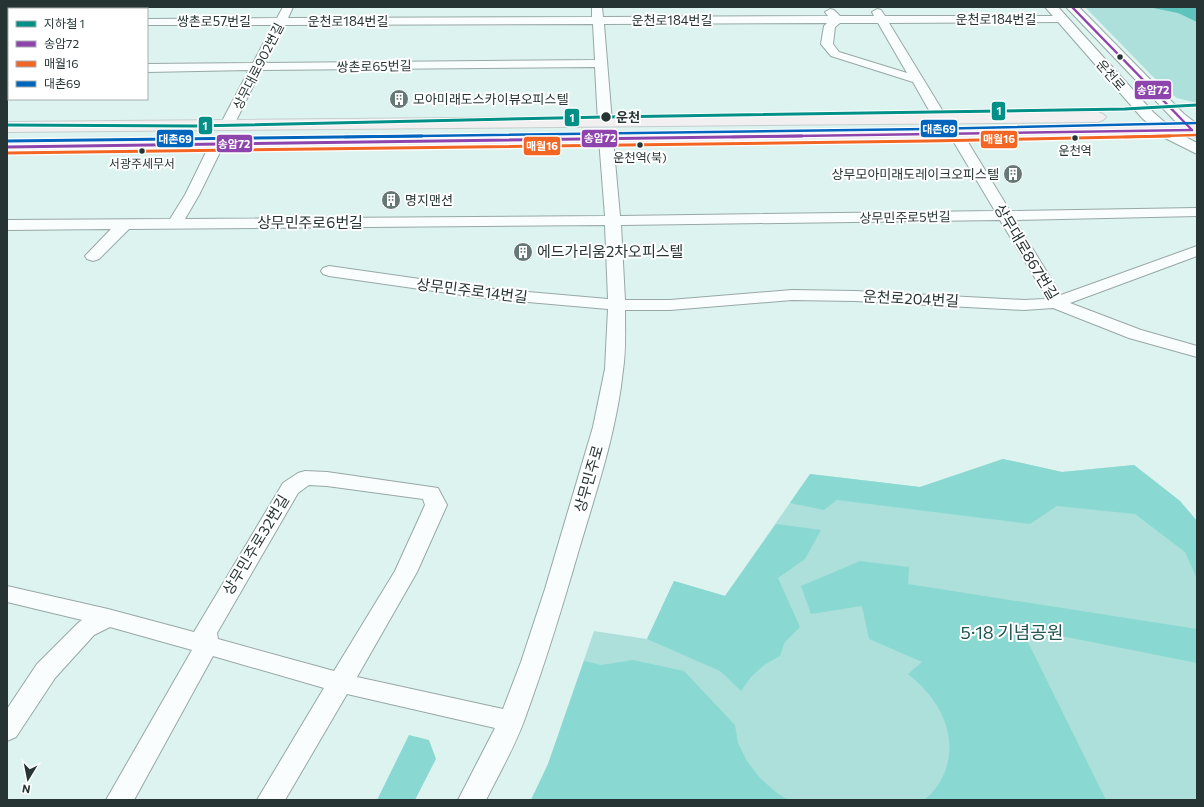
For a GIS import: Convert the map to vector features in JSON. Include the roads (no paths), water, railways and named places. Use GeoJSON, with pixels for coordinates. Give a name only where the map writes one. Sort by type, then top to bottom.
{"type":"FeatureCollection","features":[{"type":"Feature","properties":{"kind":"main road"},"geometry":{"type":"LineString","coordinates":[[7,127],[1179,117]]}},
{"type":"Feature","properties":{"kind":"main road"},"geometry":{"type":"LineString","coordinates":[[7,147],[956,134],[1164,130],[1196,127]]}},
{"type":"Feature","properties":{"kind":"street","name":"상무대로902번길"},"geometry":{"type":"LineString","coordinates":[[227,125],[288,7]]}},
{"type":"Feature","properties":{"kind":"street"},"geometry":{"type":"LineString","coordinates":[[598,7],[605,122]]}},
{"type":"Feature","properties":{"kind":"street"},"geometry":{"type":"LineString","coordinates":[[825,7],[837,20],[830,26],[827,44],[835,54],[918,80]]}},
{"type":"Feature","properties":{"kind":"street"},"geometry":{"type":"LineString","coordinates":[[874,7],[940,118]]}},
{"type":"Feature","properties":{"kind":"street","name":"운천로"},"geometry":{"type":"LineString","coordinates":[[1051,7],[1118,84],[1164,130],[1197,149]]}},
{"type":"Feature","properties":{"kind":"street","name":"운천로"},"geometry":{"type":"LineString","coordinates":[[1072,7],[1179,117],[1196,127]]}},
{"type":"Feature","properties":{"kind":"street"},"geometry":{"type":"LineString","coordinates":[[148,20],[154,12]]}},
{"type":"Feature","properties":{"kind":"street","name":"운천로184번길"},"geometry":{"type":"LineString","coordinates":[[281,21],[1063,19]]}},
{"type":"Feature","properties":{"kind":"street","name":"쌍촌로57번길"},"geometry":{"type":"LineString","coordinates":[[148,21],[281,21]]}},
{"type":"Feature","properties":{"kind":"street","name":"쌍촌로65번길"},"geometry":{"type":"LineString","coordinates":[[148,68],[601,63]]}},
{"type":"Feature","properties":{"kind":"street","name":"상무대로867번길"},"geometry":{"type":"LineString","coordinates":[[956,134],[1052,293],[1055,303],[1135,334],[1197,352]]}},
{"type":"Feature","properties":{"kind":"street","name":"상무민주로"},"geometry":{"type":"LineString","coordinates":[[472,800],[511,721],[540,644],[594,462],[610,395],[615,364],[616,305],[614,221],[606,139]]}},
{"type":"Feature","properties":{"kind":"street"},"geometry":{"type":"LineString","coordinates":[[176,223],[192,195],[217,144]]}},
{"type":"Feature","properties":{"kind":"street","name":"상무민주로5번길"},"geometry":{"type":"LineString","coordinates":[[614,221],[1197,212]]}},
{"type":"Feature","properties":{"kind":"street","name":"상무민주로6번길"},"geometry":{"type":"LineString","coordinates":[[7,225],[614,221]]}},
{"type":"Feature","properties":{"kind":"street"},"geometry":{"type":"LineString","coordinates":[[93,256],[125,224]]}},
{"type":"Feature","properties":{"kind":"street","name":"운천로204번길"},"geometry":{"type":"LineString","coordinates":[[616,305],[670,305],[792,295],[855,296],[1024,304],[1055,303],[1197,251]]}},
{"type":"Feature","properties":{"kind":"street","name":"상무민주로14번길"},"geometry":{"type":"LineString","coordinates":[[329,271],[483,293],[616,305]]}},
{"type":"Feature","properties":{"kind":"street","name":"상무민주로32번길"},"geometry":{"type":"LineString","coordinates":[[120,800],[207,645],[205,632],[290,488],[305,478],[327,479],[432,493],[436,505],[406,572],[271,800]]}},
{"type":"Feature","properties":{"kind":"street"},"geometry":{"type":"LineString","coordinates":[[7,594],[108,618],[341,683],[511,721]]}},
{"type":"Feature","properties":{"kind":"street"},"geometry":{"type":"LineString","coordinates":[[7,730],[46,671],[86,629],[108,618]]}},
{"type":"Feature","properties":{"kind":"metro line","name":"1"},"geometry":{"type":"LineString","coordinates":[[7,125],[194,126],[605,117],[1125,109],[1197,105]]}},
{"type":"Feature","properties":{"kind":"place","name":"모아미래도스카이뷰오피스텔"},"geometry":{"type":"Point","coordinates":[399,99]}},
{"type":"Feature","properties":{"kind":"place","name":"운천"},"geometry":{"type":"Point","coordinates":[606,117]}},
{"type":"Feature","properties":{"kind":"place","name":"운천역"},"geometry":{"type":"Point","coordinates":[1075,138]}},
{"type":"Feature","properties":{"kind":"place","name":"운천역(북)"},"geometry":{"type":"Point","coordinates":[640,145]}},
{"type":"Feature","properties":{"kind":"place","name":"서광주세무서"},"geometry":{"type":"Point","coordinates":[142,151]}},
{"type":"Feature","properties":{"kind":"place","name":"상무모아미래도레이크오피스텔"},"geometry":{"type":"Point","coordinates":[1013,174]}},
{"type":"Feature","properties":{"kind":"place","name":"명지맨션"},"geometry":{"type":"Point","coordinates":[391,200]}},
{"type":"Feature","properties":{"kind":"place","name":"에드가리움2차오피스텔"},"geometry":{"type":"Point","coordinates":[523,252]}},
{"type":"Feature","properties":{"kind":"park label","name":"5·18 기념공원"},"geometry":{"type":"Point","coordinates":[1012,633]}}]}
